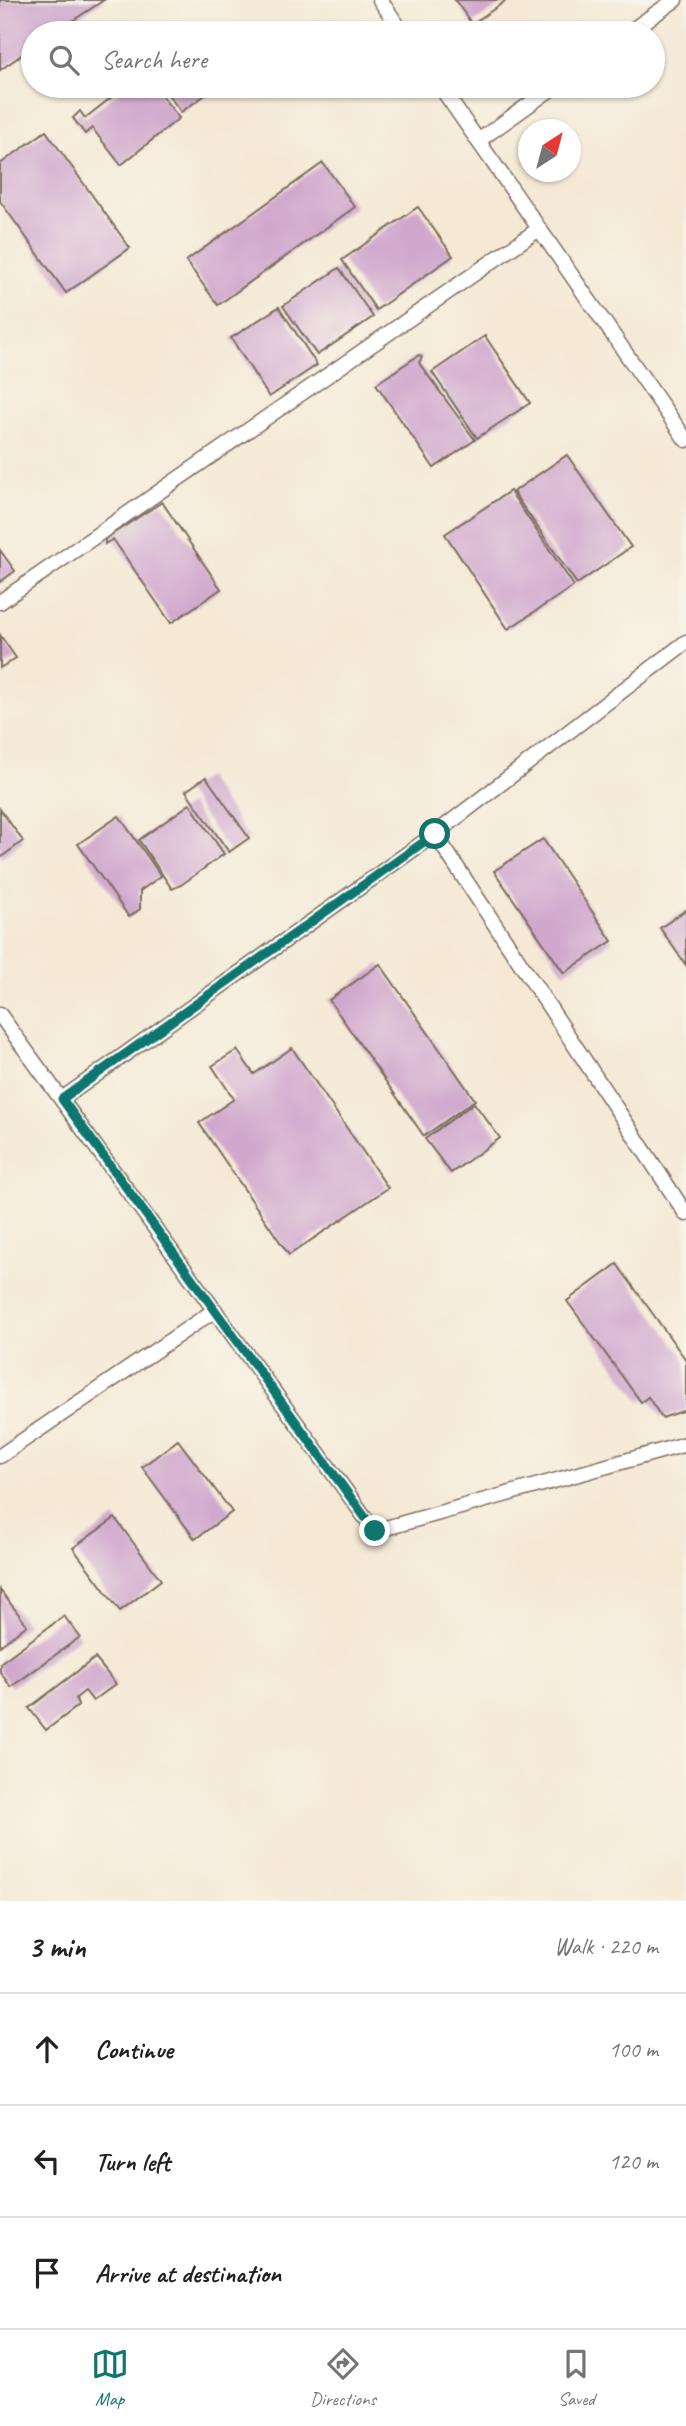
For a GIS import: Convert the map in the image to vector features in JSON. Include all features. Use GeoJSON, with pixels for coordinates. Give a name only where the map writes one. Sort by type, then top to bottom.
{"type":"FeatureCollection","features":[{"type":"Feature","properties":{"kind":"lane"},"geometry":{"type":"LineString","coordinates":[[380,0],[395,21]]}},
{"type":"Feature","properties":{"kind":"lane"},"geometry":{"type":"LineString","coordinates":[[645,21],[675,0]]}},
{"type":"Feature","properties":{"kind":"lane"},"geometry":{"type":"LineString","coordinates":[[448,98],[686,440]]}},
{"type":"Feature","properties":{"kind":"lane"},"geometry":{"type":"LineString","coordinates":[[478,141],[538,98]]}},
{"type":"Feature","properties":{"kind":"lane"},"geometry":{"type":"LineString","coordinates":[[0,601],[539,229]]}},
{"type":"Feature","properties":{"kind":"lane"},"geometry":{"type":"LineString","coordinates":[[62,1099],[435,834],[686,642]]}},
{"type":"Feature","properties":{"kind":"lane"},"geometry":{"type":"LineString","coordinates":[[435,834],[686,1214]]}},
{"type":"Feature","properties":{"kind":"lane"},"geometry":{"type":"LineString","coordinates":[[0,1014],[375,1531],[686,1444]]}},
{"type":"Feature","properties":{"kind":"lane"},"geometry":{"type":"LineString","coordinates":[[0,1456],[215,1310]]}},
{"type":"Feature","properties":{"kind":"building"},"geometry":{"type":"Polygon","coordinates":[[[0,0],[104,0],[72,21],[21,21],[21,55],[0,70],[0,0]]]}},
{"type":"Feature","properties":{"kind":"building"},"geometry":{"type":"Polygon","coordinates":[[[455,0],[507,0],[476,21],[470,21],[455,0]]]}},
{"type":"Feature","properties":{"kind":"building"},"geometry":{"type":"Polygon","coordinates":[[[111,98],[163,98],[179,118],[121,165],[92,128],[85,134],[73,118],[80,111],[85,118],[111,98]]]}},
{"type":"Feature","properties":{"kind":"building"},"geometry":{"type":"Polygon","coordinates":[[[171,98],[201,98],[181,112],[171,98]]]}},
{"type":"Feature","properties":{"kind":"building"},"geometry":{"type":"Polygon","coordinates":[[[46,131],[130,248],[66,293],[0,201],[0,164],[46,131]]]}},
{"type":"Feature","properties":{"kind":"building"},"geometry":{"type":"Polygon","coordinates":[[[323,163],[355,207],[218,305],[186,261],[323,163]]]}},
{"type":"Feature","properties":{"kind":"building"},"geometry":{"type":"Polygon","coordinates":[[[418,207],[453,256],[376,310],[342,260],[418,207]]]}},
{"type":"Feature","properties":{"kind":"building"},"geometry":{"type":"Polygon","coordinates":[[[339,268],[373,317],[317,355],[283,306],[339,268]]]}},
{"type":"Feature","properties":{"kind":"building"},"geometry":{"type":"Polygon","coordinates":[[[279,307],[317,365],[269,397],[231,338],[279,307]]]}},
{"type":"Feature","properties":{"kind":"building"},"geometry":{"type":"Polygon","coordinates":[[[485,336],[530,403],[477,438],[432,372],[485,336]]]}},
{"type":"Feature","properties":{"kind":"building"},"geometry":{"type":"Polygon","coordinates":[[[419,355],[422,357],[419,363],[475,440],[434,468],[376,384],[419,355]]]}},
{"type":"Feature","properties":{"kind":"building"},"geometry":{"type":"Polygon","coordinates":[[[567,455],[631,547],[577,584],[513,492],[567,455]]]}},
{"type":"Feature","properties":{"kind":"building"},"geometry":{"type":"Polygon","coordinates":[[[510,491],[574,586],[508,629],[445,534],[510,491]]]}},
{"type":"Feature","properties":{"kind":"building"},"geometry":{"type":"Polygon","coordinates":[[[162,502],[221,589],[171,623],[113,539],[105,544],[105,539],[162,502]]]}},
{"type":"Feature","properties":{"kind":"building"},"geometry":{"type":"Polygon","coordinates":[[[0,550],[15,571],[0,582],[0,550]]]}},
{"type":"Feature","properties":{"kind":"building"},"geometry":{"type":"Polygon","coordinates":[[[0,635],[16,658],[0,668],[0,635]]]}},
{"type":"Feature","properties":{"kind":"building"},"geometry":{"type":"Polygon","coordinates":[[[206,777],[249,838],[229,852],[186,791],[206,777]]]}},
{"type":"Feature","properties":{"kind":"building"},"geometry":{"type":"Polygon","coordinates":[[[190,804],[224,854],[172,889],[139,840],[190,804]]]}},
{"type":"Feature","properties":{"kind":"building"},"geometry":{"type":"Polygon","coordinates":[[[0,809],[23,841],[0,858],[0,809]]]}},
{"type":"Feature","properties":{"kind":"building"},"geometry":{"type":"Polygon","coordinates":[[[119,816],[161,876],[140,891],[140,909],[129,917],[78,844],[119,816]]]}},
{"type":"Feature","properties":{"kind":"building"},"geometry":{"type":"Polygon","coordinates":[[[543,839],[612,941],[564,973],[494,871],[543,839]]]}},
{"type":"Feature","properties":{"kind":"building"},"geometry":{"type":"Polygon","coordinates":[[[686,910],[686,965],[660,928],[686,910]]]}},
{"type":"Feature","properties":{"kind":"building"},"geometry":{"type":"Polygon","coordinates":[[[380,964],[475,1100],[424,1136],[329,1000],[380,964]]]}},
{"type":"Feature","properties":{"kind":"building"},"geometry":{"type":"Polygon","coordinates":[[[292,1048],[388,1188],[289,1255],[199,1123],[234,1099],[212,1066],[237,1050],[254,1074],[292,1048]]]}},
{"type":"Feature","properties":{"kind":"building"},"geometry":{"type":"Polygon","coordinates":[[[474,1103],[500,1138],[451,1173],[425,1139],[474,1103]]]}},
{"type":"Feature","properties":{"kind":"building"},"geometry":{"type":"Polygon","coordinates":[[[617,1264],[686,1360],[686,1410],[662,1418],[648,1397],[641,1402],[567,1301],[617,1264]]]}},
{"type":"Feature","properties":{"kind":"building"},"geometry":{"type":"Polygon","coordinates":[[[178,1440],[232,1512],[195,1539],[142,1467],[178,1440]]]}},
{"type":"Feature","properties":{"kind":"building"},"geometry":{"type":"Polygon","coordinates":[[[115,1518],[161,1580],[120,1611],[73,1548],[115,1518]]]}},
{"type":"Feature","properties":{"kind":"building"},"geometry":{"type":"Polygon","coordinates":[[[0,1590],[27,1625],[0,1646],[0,1590]]]}},
{"type":"Feature","properties":{"kind":"building"},"geometry":{"type":"Polygon","coordinates":[[[64,1616],[80,1637],[11,1687],[0,1672],[0,1663],[64,1616]]]}},
{"type":"Feature","properties":{"kind":"building"},"geometry":{"type":"Polygon","coordinates":[[[95,1658],[116,1684],[93,1701],[85,1691],[76,1698],[78,1706],[46,1730],[29,1708],[95,1658]]]}},
{"type":"Feature","properties":{"kind":"route"},"geometry":{"type":"LineString","coordinates":[[375,1531],[62,1099],[435,834]]}}]}
